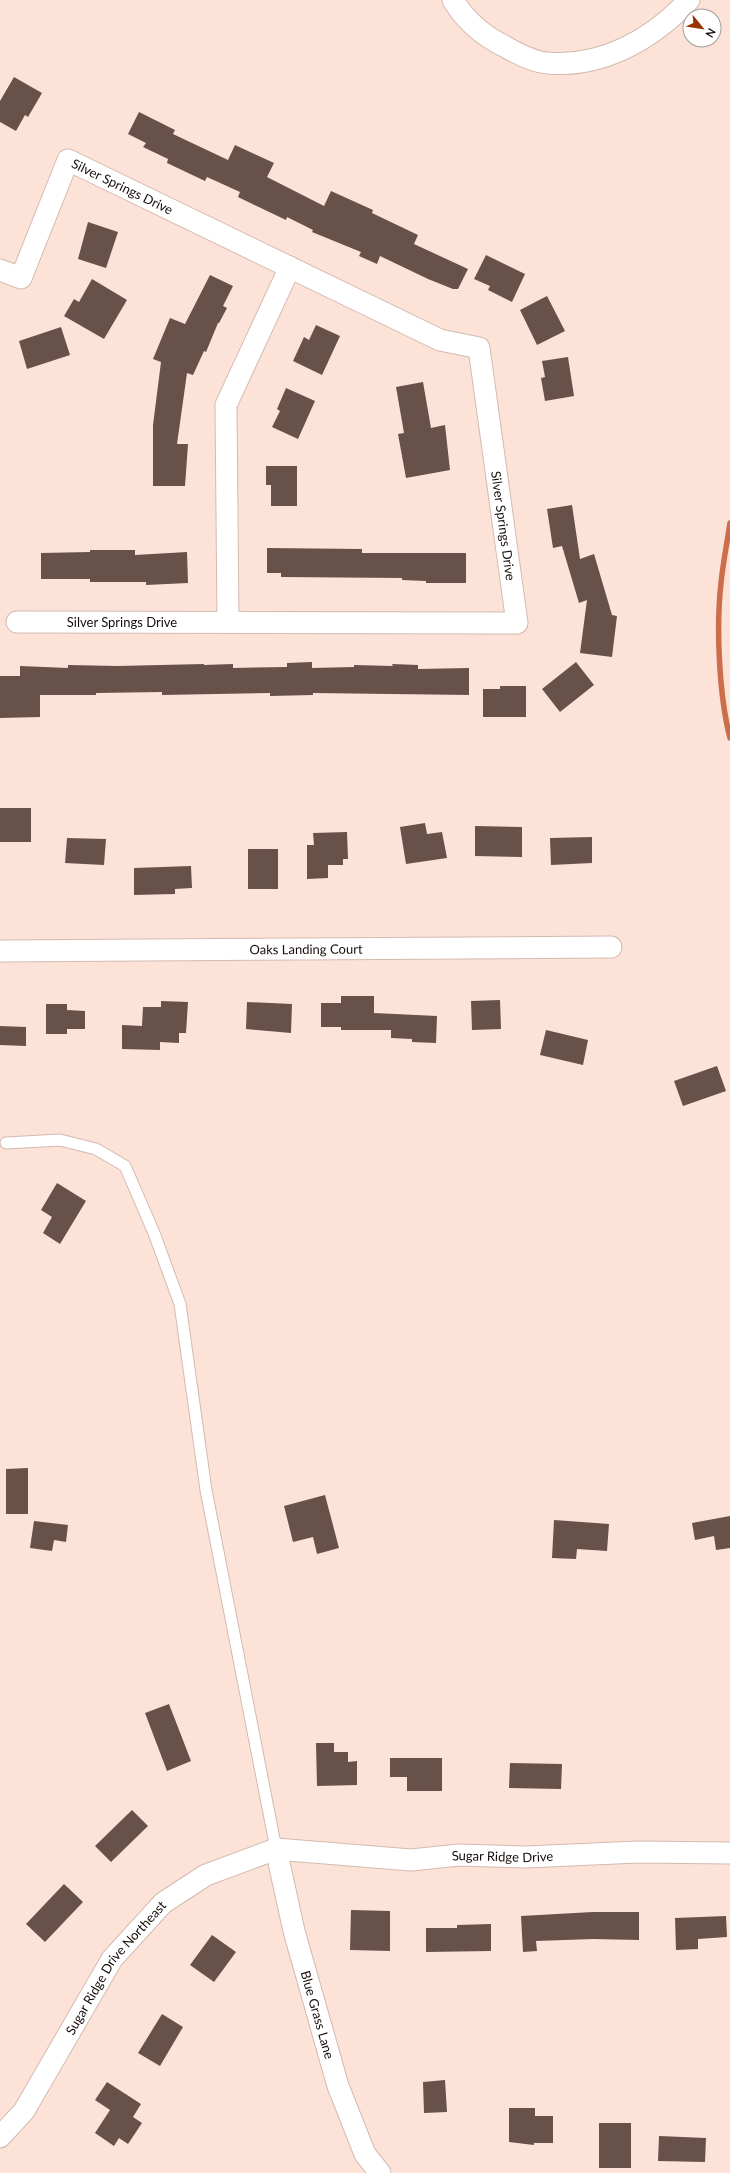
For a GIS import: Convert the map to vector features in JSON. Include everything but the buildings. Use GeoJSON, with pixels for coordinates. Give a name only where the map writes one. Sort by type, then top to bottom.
{"type":"FeatureCollection","features":[{"type":"Feature","properties":{"kind":"street"},"geometry":{"type":"LineString","coordinates":[[453,0],[486,37],[513,51],[546,63],[580,63],[614,55],[671,19],[689,0]]}},
{"type":"Feature","properties":{"kind":"street","name":"Silver Springs Drive"},"geometry":{"type":"LineString","coordinates":[[0,270],[20,278],[68,160],[290,266],[440,340],[479,348],[517,623],[17,622]]}},
{"type":"Feature","properties":{"kind":"street"},"geometry":{"type":"LineString","coordinates":[[228,622],[226,405],[290,266]]}},
{"type":"Feature","properties":{"kind":"street","name":"Oaks Landing Court"},"geometry":{"type":"LineString","coordinates":[[0,951],[611,947]]}},
{"type":"Feature","properties":{"kind":"street","name":"Sugar Ridge Drive"},"geometry":{"type":"LineString","coordinates":[[276,1849],[411,1860],[459,1855],[526,1857],[638,1852],[730,1853]]}},
{"type":"Feature","properties":{"kind":"street","name":"Sugar Ridge Drive Northeast"},"geometry":{"type":"LineString","coordinates":[[0,2137],[24,2111],[112,1959],[163,1903],[206,1875],[276,1849]]}},
{"type":"Feature","properties":{"kind":"street","name":"Blue Grass Lane"},"geometry":{"type":"LineString","coordinates":[[276,1849],[294,1931],[338,2086],[365,2154],[380,2173]]}},
{"type":"Feature","properties":{"kind":"lane"},"geometry":{"type":"LineString","coordinates":[[6,1143],[60,1140],[96,1149],[125,1166],[154,1233],[180,1304],[206,1490],[276,1849]]}},
{"type":"Feature","properties":{"kind":"waterway"},"geometry":{"type":"LineString","coordinates":[[730,523],[722,576],[719,620],[721,682],[726,721],[730,738]]}}]}
